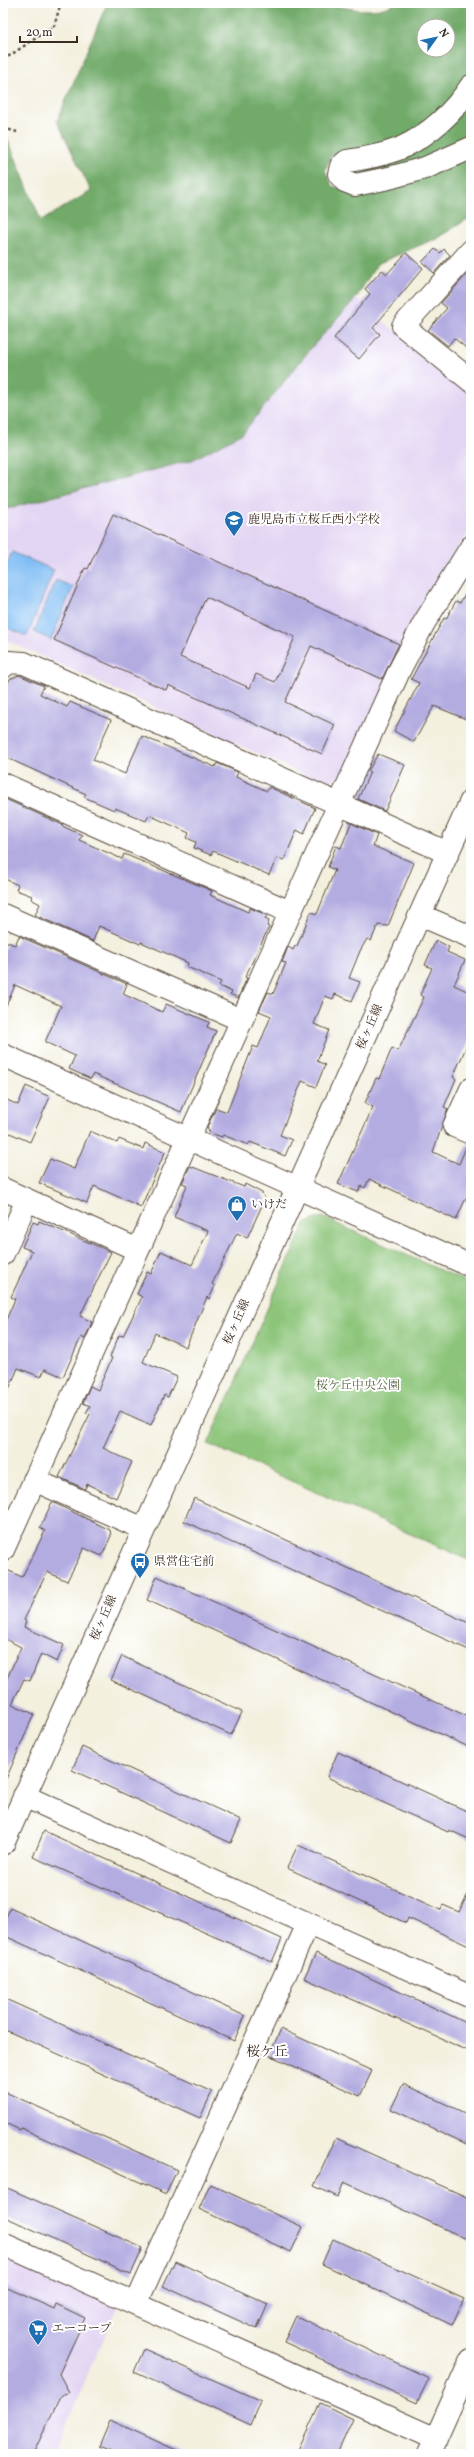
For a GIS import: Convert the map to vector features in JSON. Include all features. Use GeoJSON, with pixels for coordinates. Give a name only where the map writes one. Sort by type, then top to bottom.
{"type":"FeatureCollection","features":[{"type":"Feature","properties":{"kind":"street"},"geometry":{"type":"LineString","coordinates":[[471,86],[458,106],[438,124],[400,148],[347,161],[341,166],[339,174],[345,181],[355,185],[389,178],[425,168],[471,148]]}},
{"type":"Feature","properties":{"kind":"street"},"geometry":{"type":"LineString","coordinates":[[471,251],[403,326],[471,381]]}},
{"type":"Feature","properties":{"kind":"street"},"geometry":{"type":"LineString","coordinates":[[3,1550],[403,663],[424,623],[471,547]]}},
{"type":"Feature","properties":{"kind":"street"},"geometry":{"type":"LineString","coordinates":[[3,667],[9,662],[24,663],[448,853]]}},
{"type":"Feature","properties":{"kind":"street"},"geometry":{"type":"LineString","coordinates":[[3,784],[290,912]]}},
{"type":"Feature","properties":{"kind":"street","name":"桜ヶ丘線"},"geometry":{"type":"LineString","coordinates":[[3,1844],[471,801]]}},
{"type":"Feature","properties":{"kind":"street"},"geometry":{"type":"LineString","coordinates":[[3,915],[241,1020]]}},
{"type":"Feature","properties":{"kind":"street"},"geometry":{"type":"LineString","coordinates":[[420,915],[471,937]]}},
{"type":"Feature","properties":{"kind":"street"},"geometry":{"type":"LineString","coordinates":[[3,1055],[471,1266]]}},
{"type":"Feature","properties":{"kind":"street"},"geometry":{"type":"LineString","coordinates":[[471,1089],[454,1126],[471,1133]]}},
{"type":"Feature","properties":{"kind":"street"},"geometry":{"type":"LineString","coordinates":[[3,1189],[138,1250]]}},
{"type":"Feature","properties":{"kind":"street"},"geometry":{"type":"LineString","coordinates":[[3,1254],[27,1200]]}},
{"type":"Feature","properties":{"kind":"street"},"geometry":{"type":"LineString","coordinates":[[34,1480],[144,1528]]}},
{"type":"Feature","properties":{"kind":"street"},"geometry":{"type":"LineString","coordinates":[[24,1796],[471,1997]]}},
{"type":"Feature","properties":{"kind":"street"},"geometry":{"type":"LineString","coordinates":[[136,2304],[308,1924]]}},
{"type":"Feature","properties":{"kind":"street"},"geometry":{"type":"LineString","coordinates":[[3,2244],[136,2304],[433,2446],[471,2360]]}},
{"type":"Feature","properties":{"kind":"path"},"geometry":{"type":"LineString","coordinates":[[3,60],[54,26],[61,3]]}},
{"type":"Feature","properties":{"kind":"path"},"geometry":{"type":"LineString","coordinates":[[3,128],[17,132]]}},
{"type":"Feature","properties":{"kind":"shaded area","name":"鹿児島市立桜丘西小学校"},"geometry":{"type":"Polygon","coordinates":[[[356,298],[471,394],[471,530],[460,545],[342,775],[325,784],[3,639],[3,510],[192,460],[243,433],[312,347],[356,298]]]}},
{"type":"Feature","properties":{"kind":"shaded area"},"geometry":{"type":"Polygon","coordinates":[[[3,2255],[118,2307],[53,2454],[3,2454],[3,2255]]]}},
{"type":"Feature","properties":{"kind":"green space"},"geometry":{"type":"Polygon","coordinates":[[[107,3],[326,3],[352,9],[371,10],[388,7],[395,3],[471,3],[471,76],[454,103],[410,137],[376,149],[332,154],[325,170],[332,186],[352,192],[471,157],[471,217],[439,237],[377,264],[356,298],[312,347],[243,433],[192,460],[3,510],[3,127],[41,221],[91,191],[57,121],[107,3]]]}},
{"type":"Feature","properties":{"kind":"green space"},"geometry":{"type":"Polygon","coordinates":[[[471,97],[471,142],[397,171],[357,176],[353,170],[471,97]]]}},
{"type":"Feature","properties":{"kind":"green space","name":"桜ケ丘中央公園"},"geometry":{"type":"Polygon","coordinates":[[[322,1217],[471,1284],[471,1561],[208,1444],[305,1223],[322,1217]]]}},
{"type":"Feature","properties":{"kind":"water"},"geometry":{"type":"Polygon","coordinates":[[[12,552],[54,570],[27,636],[3,626],[3,574],[12,552]]]}},
{"type":"Feature","properties":{"kind":"water"},"geometry":{"type":"Polygon","coordinates":[[[56,580],[73,587],[51,640],[34,632],[56,580]]]}},
{"type":"Feature","properties":{"kind":"building"},"geometry":{"type":"Polygon","coordinates":[[[435,249],[440,253],[444,249],[450,255],[434,273],[422,262],[435,249]]]}},
{"type":"Feature","properties":{"kind":"building"},"geometry":{"type":"Polygon","coordinates":[[[406,253],[423,268],[373,328],[380,334],[359,359],[334,338],[370,294],[365,289],[382,270],[387,274],[406,253]]]}},
{"type":"Feature","properties":{"kind":"building"},"geometry":{"type":"Polygon","coordinates":[[[468,273],[471,275],[471,352],[454,338],[448,346],[428,330],[447,308],[441,303],[468,273]]]}},
{"type":"Feature","properties":{"kind":"building"},"geometry":{"type":"Polygon","coordinates":[[[113,514],[399,644],[382,679],[311,646],[285,702],[335,725],[322,754],[168,685],[166,690],[54,640],[85,568],[88,569],[113,514]],[[206,597],[180,657],[250,688],[256,674],[275,682],[295,637],[206,597]]]}},
{"type":"Feature","properties":{"kind":"building"},"geometry":{"type":"Polygon","coordinates":[[[471,583],[471,721],[434,706],[414,742],[394,731],[419,683],[411,679],[444,618],[446,619],[456,601],[460,603],[471,583]]]}},
{"type":"Feature","properties":{"kind":"building"},"geometry":{"type":"Polygon","coordinates":[[[19,675],[44,686],[40,694],[67,707],[70,702],[111,720],[93,760],[125,774],[142,736],[215,767],[217,763],[238,772],[236,777],[267,791],[269,787],[315,808],[304,834],[297,830],[284,860],[277,858],[269,875],[213,851],[211,855],[194,848],[196,842],[187,838],[189,833],[149,815],[146,821],[115,808],[114,810],[84,797],[86,794],[3,756],[3,694],[10,679],[19,675]]]}},
{"type":"Feature","properties":{"kind":"building"},"geometry":{"type":"Polygon","coordinates":[[[378,754],[405,765],[385,811],[358,799],[370,772],[368,771],[378,754]]]}},
{"type":"Feature","properties":{"kind":"building"},"geometry":{"type":"Polygon","coordinates":[[[3,798],[82,835],[79,840],[122,859],[124,854],[198,885],[212,891],[210,895],[248,912],[250,908],[267,915],[265,919],[269,921],[267,926],[269,927],[245,977],[247,978],[238,998],[230,994],[232,992],[219,986],[221,982],[187,967],[188,963],[141,942],[140,944],[99,926],[93,941],[35,915],[40,904],[31,899],[32,896],[16,890],[18,885],[3,878],[3,798]]]}},
{"type":"Feature","properties":{"kind":"building"},"geometry":{"type":"Polygon","coordinates":[[[351,823],[377,835],[373,846],[414,863],[388,926],[378,925],[371,941],[367,939],[360,951],[349,978],[360,982],[352,1001],[335,994],[333,999],[325,996],[314,1024],[329,1030],[317,1061],[325,1065],[316,1087],[302,1081],[280,1135],[292,1140],[285,1156],[250,1142],[248,1145],[223,1135],[222,1137],[210,1133],[207,1127],[216,1108],[227,1112],[253,1046],[258,1048],[271,1016],[259,1011],[268,992],[273,994],[286,963],[282,962],[288,947],[293,950],[295,946],[297,946],[311,912],[317,914],[335,870],[328,867],[336,846],[341,848],[351,823]]]}},
{"type":"Feature","properties":{"kind":"building"},"geometry":{"type":"Polygon","coordinates":[[[19,936],[127,984],[123,994],[162,1012],[166,1004],[209,1022],[207,1027],[216,1031],[181,1112],[93,1074],[91,1079],[69,1069],[75,1056],[45,1042],[61,1006],[15,985],[3,1013],[3,952],[7,942],[15,945],[19,936]]]}},
{"type":"Feature","properties":{"kind":"building"},"geometry":{"type":"Polygon","coordinates":[[[436,940],[449,947],[447,952],[465,960],[454,985],[471,993],[471,1036],[453,1077],[456,1079],[444,1107],[448,1109],[433,1152],[459,1164],[467,1145],[471,1145],[471,1187],[456,1220],[369,1179],[365,1188],[361,1186],[358,1192],[338,1184],[373,1107],[365,1103],[376,1078],[379,1079],[392,1048],[398,1051],[424,997],[420,995],[432,968],[425,965],[436,940]]]}},
{"type":"Feature","properties":{"kind":"building"},"geometry":{"type":"Polygon","coordinates":[[[26,1086],[50,1097],[30,1142],[3,1130],[3,1098],[18,1105],[26,1086]]]}},
{"type":"Feature","properties":{"kind":"building"},"geometry":{"type":"Polygon","coordinates":[[[90,1131],[117,1143],[119,1139],[143,1149],[145,1143],[165,1152],[141,1207],[94,1186],[87,1203],[39,1183],[50,1159],[74,1169],[90,1131]]]}},
{"type":"Feature","properties":{"kind":"building"},"geometry":{"type":"Polygon","coordinates":[[[190,1166],[244,1187],[245,1184],[262,1193],[265,1199],[247,1238],[237,1233],[212,1284],[215,1286],[209,1299],[207,1297],[186,1347],[155,1333],[143,1362],[177,1377],[168,1397],[164,1395],[151,1425],[120,1411],[103,1448],[132,1462],[116,1498],[87,1484],[85,1489],[59,1477],[90,1414],[86,1413],[90,1406],[83,1403],[90,1386],[98,1390],[112,1358],[110,1357],[119,1335],[123,1336],[142,1297],[137,1294],[147,1272],[151,1274],[161,1251],[192,1265],[208,1231],[174,1217],[187,1185],[182,1183],[190,1166]]]}},
{"type":"Feature","properties":{"kind":"building"},"geometry":{"type":"Polygon","coordinates":[[[39,1221],[111,1252],[80,1316],[92,1322],[85,1339],[81,1337],[63,1377],[45,1369],[41,1377],[18,1368],[3,1403],[3,1327],[15,1299],[11,1297],[32,1251],[22,1247],[33,1222],[38,1224],[39,1221]]]}},
{"type":"Feature","properties":{"kind":"building"},"geometry":{"type":"Polygon","coordinates":[[[194,1498],[471,1624],[471,1651],[184,1521],[194,1498]]]}},
{"type":"Feature","properties":{"kind":"building"},"geometry":{"type":"Polygon","coordinates":[[[52,1502],[110,1530],[111,1536],[102,1556],[84,1548],[67,1581],[47,1572],[24,1620],[26,1621],[24,1627],[64,1645],[57,1662],[41,1654],[30,1681],[24,1679],[12,1704],[34,1714],[3,1786],[3,1687],[21,1647],[3,1638],[3,1568],[22,1577],[45,1531],[40,1528],[52,1502]]]}},
{"type":"Feature","properties":{"kind":"building"},"geometry":{"type":"Polygon","coordinates":[[[157,1576],[471,1718],[471,1748],[147,1600],[157,1576]]]}},
{"type":"Feature","properties":{"kind":"building"},"geometry":{"type":"Polygon","coordinates":[[[122,1656],[242,1712],[231,1735],[111,1680],[122,1656]]]}},
{"type":"Feature","properties":{"kind":"building"},"geometry":{"type":"Polygon","coordinates":[[[82,1747],[241,1820],[231,1843],[72,1770],[82,1747]]]}},
{"type":"Feature","properties":{"kind":"building"},"geometry":{"type":"Polygon","coordinates":[[[338,1752],[471,1813],[471,1840],[449,1830],[448,1832],[327,1777],[338,1752]]]}},
{"type":"Feature","properties":{"kind":"building"},"geometry":{"type":"Polygon","coordinates":[[[44,1831],[282,1939],[272,1962],[33,1857],[44,1831]]]}},
{"type":"Feature","properties":{"kind":"building"},"geometry":{"type":"Polygon","coordinates":[[[298,1845],[440,1910],[443,1905],[459,1912],[471,1887],[471,1947],[408,1918],[406,1923],[287,1868],[298,1845]]]}},
{"type":"Feature","properties":{"kind":"building"},"geometry":{"type":"Polygon","coordinates":[[[10,1908],[245,2016],[234,2041],[3,1935],[3,1924],[10,1908]]]}},
{"type":"Feature","properties":{"kind":"building"},"geometry":{"type":"Polygon","coordinates":[[[316,1953],[471,2025],[471,2052],[304,1978],[316,1953]]]}},
{"type":"Feature","properties":{"kind":"building"},"geometry":{"type":"Polygon","coordinates":[[[3,1998],[212,2092],[200,2118],[3,2029],[3,1998]]]}},
{"type":"Feature","properties":{"kind":"building"},"geometry":{"type":"Polygon","coordinates":[[[281,2029],[372,2071],[360,2096],[269,2055],[281,2029]]]}},
{"type":"Feature","properties":{"kind":"building"},"geometry":{"type":"Polygon","coordinates":[[[403,2084],[471,2116],[471,2146],[391,2109],[403,2084]]]}},
{"type":"Feature","properties":{"kind":"building"},"geometry":{"type":"Polygon","coordinates":[[[3,2091],[177,2170],[166,2194],[21,2128],[20,2130],[3,2122],[3,2091]]]}},
{"type":"Feature","properties":{"kind":"building"},"geometry":{"type":"Polygon","coordinates":[[[336,2138],[471,2199],[471,2241],[344,2182],[338,2197],[314,2186],[336,2138]]]}},
{"type":"Feature","properties":{"kind":"building"},"geometry":{"type":"Polygon","coordinates":[[[210,2184],[303,2227],[291,2252],[199,2209],[210,2184]]]}},
{"type":"Feature","properties":{"kind":"building"},"geometry":{"type":"Polygon","coordinates":[[[3,2186],[143,2248],[131,2274],[3,2216],[3,2186]]]}},
{"type":"Feature","properties":{"kind":"building"},"geometry":{"type":"Polygon","coordinates":[[[333,2239],[464,2299],[452,2325],[322,2264],[333,2239]]]}},
{"type":"Feature","properties":{"kind":"building"},"geometry":{"type":"Polygon","coordinates":[[[175,2261],[268,2304],[257,2329],[163,2286],[175,2261]]]}},
{"type":"Feature","properties":{"kind":"building","name":"エーコープ"},"geometry":{"type":"Polygon","coordinates":[[[3,2286],[54,2309],[56,2304],[85,2318],[59,2374],[69,2392],[59,2399],[33,2454],[3,2454],[3,2286]]]}},
{"type":"Feature","properties":{"kind":"building"},"geometry":{"type":"Polygon","coordinates":[[[296,2316],[429,2378],[417,2403],[284,2342],[296,2316]]]}},
{"type":"Feature","properties":{"kind":"building"},"geometry":{"type":"Polygon","coordinates":[[[144,2349],[261,2401],[251,2425],[134,2372],[144,2349]]]}},
{"type":"Feature","properties":{"kind":"building"},"geometry":{"type":"Polygon","coordinates":[[[320,2403],[353,2419],[337,2454],[296,2454],[320,2403]]]}},
{"type":"Feature","properties":{"kind":"building"},"geometry":{"type":"Polygon","coordinates":[[[110,2420],[185,2454],[118,2454],[99,2446],[110,2420]]]}},
{"type":"Feature","properties":{"kind":"place","name":"鹿児島市立桜丘西小学校"},"geometry":{"type":"Point","coordinates":[234,537]}},
{"type":"Feature","properties":{"kind":"place","name":"いけだ"},"geometry":{"type":"Point","coordinates":[237,1222]}},
{"type":"Feature","properties":{"kind":"place","name":"県営住宅前"},"geometry":{"type":"Point","coordinates":[140,1579]}},
{"type":"Feature","properties":{"kind":"place","name":"エーコープ"},"geometry":{"type":"Point","coordinates":[38,2346]}},
{"type":"Feature","properties":{"kind":"district","name":"桜ケ丘"},"geometry":{"type":"Point","coordinates":[267,2052]}}]}
